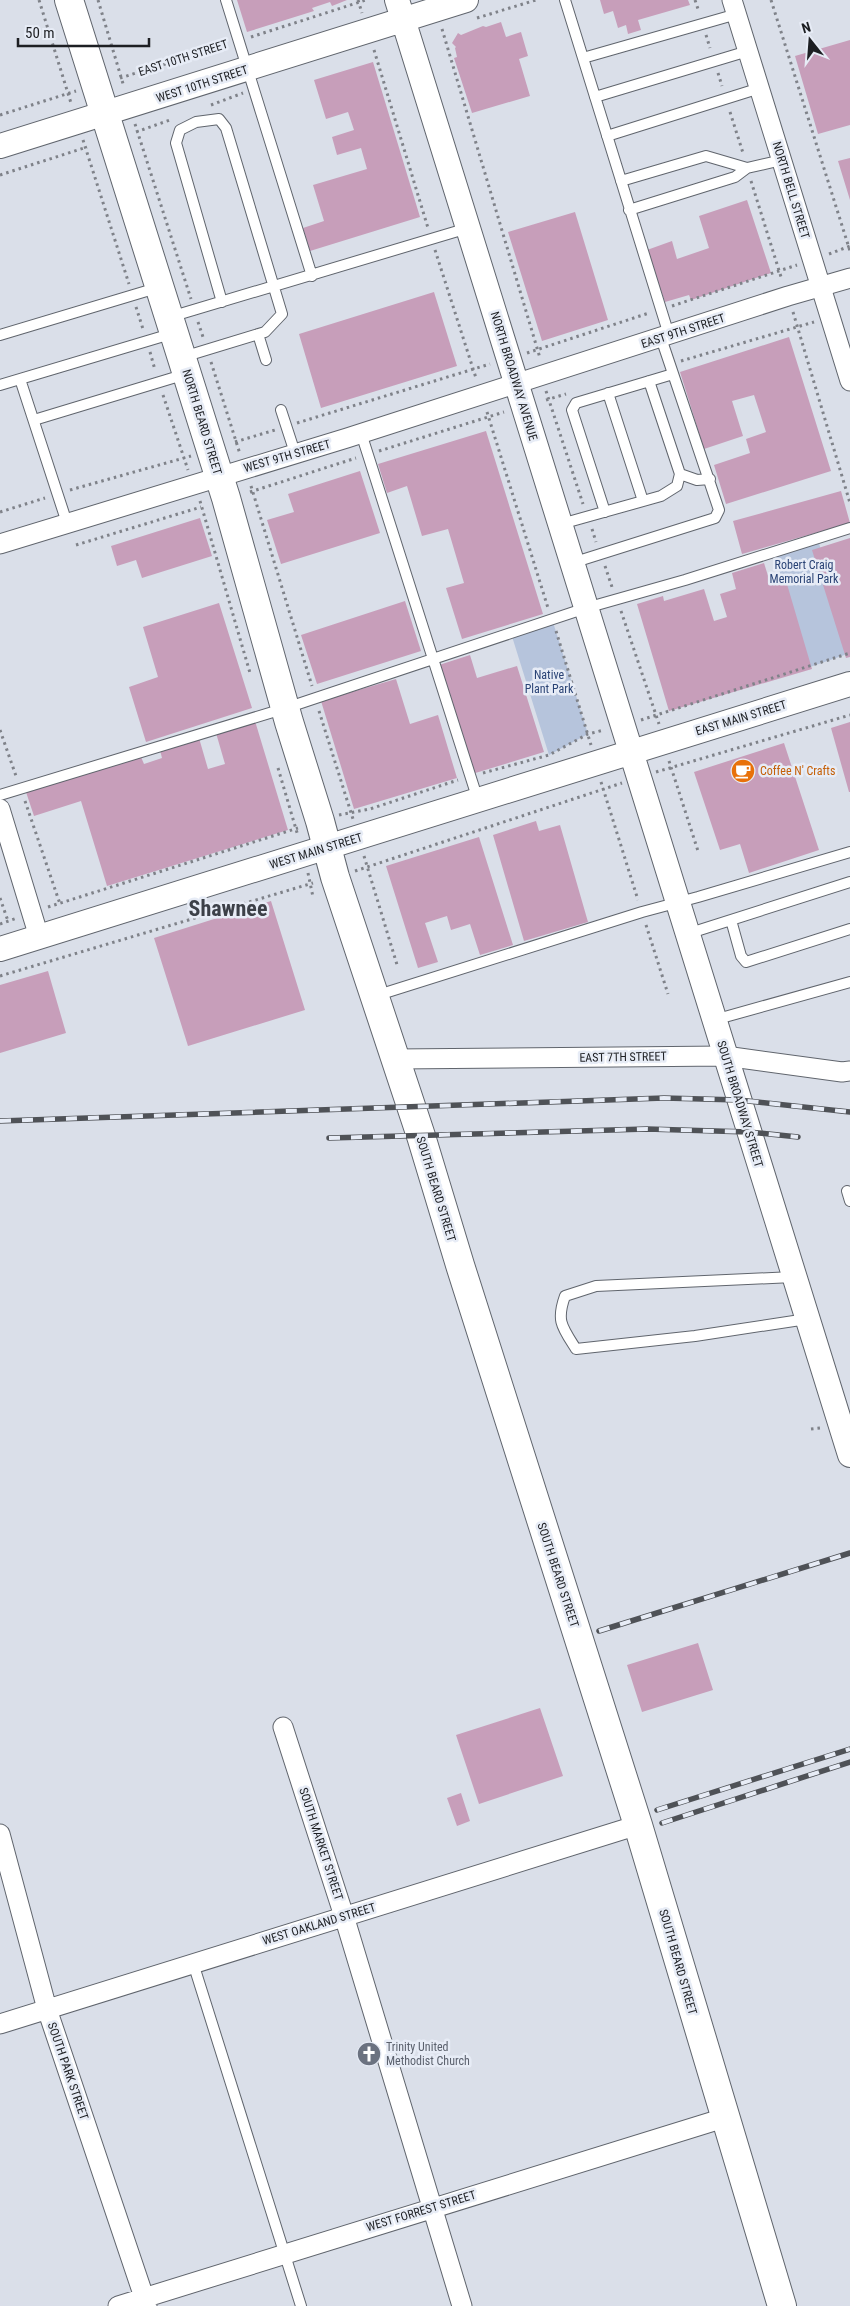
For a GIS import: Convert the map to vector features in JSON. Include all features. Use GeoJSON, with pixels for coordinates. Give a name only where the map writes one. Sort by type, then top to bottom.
{"type":"FeatureCollection","features":[{"type":"Feature","properties":{"kind":"main road","name":"NORTH BEARD STREET"},"geometry":{"type":"LineString","coordinates":[[69,0],[211,450],[210,491],[286,708],[320,821],[315,851]]}},
{"type":"Feature","properties":{"kind":"main road","name":"SOUTH BEARD STREET"},"geometry":{"type":"LineString","coordinates":[[315,851],[373,996],[394,1059],[638,1825],[724,2118],[782,2306]]}},
{"type":"Feature","properties":{"kind":"street"},"geometry":{"type":"LineString","coordinates":[[401,10],[466,0]]}},
{"type":"Feature","properties":{"kind":"street","name":"NORTH BELL STREET"},"geometry":{"type":"LineString","coordinates":[[734,7],[850,381]]}},
{"type":"Feature","properties":{"kind":"street","name":"WEST 10TH STREET"},"geometry":{"type":"LineString","coordinates":[[0,146],[368,31],[401,10]]}},
{"type":"Feature","properties":{"kind":"street","name":"NORTH BROADWAY AVENUE"},"geometry":{"type":"LineString","coordinates":[[401,10],[631,752]]}},
{"type":"Feature","properties":{"kind":"street","name":"EAST 9TH STREET"},"geometry":{"type":"LineString","coordinates":[[520,395],[665,336],[850,278]]}},
{"type":"Feature","properties":{"kind":"street","name":"WEST 9TH STREET"},"geometry":{"type":"LineString","coordinates":[[0,544],[67,523],[210,491],[295,453],[485,394],[520,395]]}},
{"type":"Feature","properties":{"kind":"street","name":"EAST MAIN STREET"},"geometry":{"type":"LineString","coordinates":[[631,752],[850,684]]}},
{"type":"Feature","properties":{"kind":"street","name":"WEST MAIN STREET"},"geometry":{"type":"LineString","coordinates":[[0,949],[631,752]]}},
{"type":"Feature","properties":{"kind":"street","name":"SOUTH BROADWAY STREET"},"geometry":{"type":"LineString","coordinates":[[631,752],[679,902],[686,934],[793,1277],[848,1442]]}},
{"type":"Feature","properties":{"kind":"street"},"geometry":{"type":"LineString","coordinates":[[0,809],[39,937]]}},
{"type":"Feature","properties":{"kind":"street","name":"EAST 7TH STREET"},"geometry":{"type":"LineString","coordinates":[[394,1059],[725,1056],[842,1072],[850,1071]]}},
{"type":"Feature","properties":{"kind":"street","name":"SOUTH MARKET STREET"},"geometry":{"type":"LineString","coordinates":[[283,1727],[344,1916],[462,2306]]}},
{"type":"Feature","properties":{"kind":"street","name":"WEST OAKLAND STREET"},"geometry":{"type":"LineString","coordinates":[[0,2024],[638,1825]]}},
{"type":"Feature","properties":{"kind":"street","name":"SOUTH PARK STREET"},"geometry":{"type":"LineString","coordinates":[[0,1834],[47,2009],[145,2302]]}},
{"type":"Feature","properties":{"kind":"street","name":"WEST FORREST STREET"},"geometry":{"type":"LineString","coordinates":[[118,2306],[145,2302],[285,2254],[724,2118]]}},
{"type":"Feature","properties":{"kind":"lane"},"geometry":{"type":"LineString","coordinates":[[226,0],[312,276]]}},
{"type":"Feature","properties":{"kind":"lane"},"geometry":{"type":"LineString","coordinates":[[565,0],[660,309],[671,369],[720,510],[715,518],[572,563]]}},
{"type":"Feature","properties":{"kind":"lane"},"geometry":{"type":"LineString","coordinates":[[583,58],[702,23],[734,7]]}},
{"type":"Feature","properties":{"kind":"lane"},"geometry":{"type":"LineString","coordinates":[[595,97],[748,51]]}},
{"type":"Feature","properties":{"kind":"lane"},"geometry":{"type":"LineString","coordinates":[[607,136],[760,88]]}},
{"type":"Feature","properties":{"kind":"lane"},"geometry":{"type":"LineString","coordinates":[[0,385],[146,342],[178,345],[258,334],[265,332],[282,314],[226,128],[219,119],[196,122],[180,130],[176,143],[222,302]]}},
{"type":"Feature","properties":{"kind":"lane"},"geometry":{"type":"LineString","coordinates":[[621,181],[706,156],[747,168]]}},
{"type":"Feature","properties":{"kind":"lane"},"geometry":{"type":"LineString","coordinates":[[629,210],[735,177],[747,168],[782,160]]}},
{"type":"Feature","properties":{"kind":"lane"},"geometry":{"type":"LineString","coordinates":[[34,420],[159,382],[178,345],[222,302],[468,228]]}},
{"type":"Feature","properties":{"kind":"lane"},"geometry":{"type":"LineString","coordinates":[[0,335],[160,287]]}},
{"type":"Feature","properties":{"kind":"lane"},"geometry":{"type":"LineString","coordinates":[[258,334],[266,360]]}},
{"type":"Feature","properties":{"kind":"lane"},"geometry":{"type":"LineString","coordinates":[[605,512],[572,410],[576,403],[649,381],[671,369]]}},
{"type":"Feature","properties":{"kind":"lane"},"geometry":{"type":"LineString","coordinates":[[20,379],[67,523]]}},
{"type":"Feature","properties":{"kind":"lane"},"geometry":{"type":"LineString","coordinates":[[561,524],[661,496],[677,486],[680,474],[649,381]]}},
{"type":"Feature","properties":{"kind":"lane"},"geometry":{"type":"LineString","coordinates":[[608,393],[643,501]]}},
{"type":"Feature","properties":{"kind":"lane"},"geometry":{"type":"LineString","coordinates":[[281,410],[295,453]]}},
{"type":"Feature","properties":{"kind":"lane"},"geometry":{"type":"LineString","coordinates":[[362,433],[478,800]]}},
{"type":"Feature","properties":{"kind":"lane"},"geometry":{"type":"LineString","coordinates":[[680,474],[697,480],[710,480]]}},
{"type":"Feature","properties":{"kind":"lane"},"geometry":{"type":"LineString","coordinates":[[0,795],[286,708],[586,608],[685,580],[850,528]]}},
{"type":"Feature","properties":{"kind":"lane"},"geometry":{"type":"LineString","coordinates":[[373,996],[642,912],[850,852]]}},
{"type":"Feature","properties":{"kind":"lane"},"geometry":{"type":"LineString","coordinates":[[686,934],[850,882]]}},
{"type":"Feature","properties":{"kind":"lane"},"geometry":{"type":"LineString","coordinates":[[731,920],[741,956],[746,962],[850,929]]}},
{"type":"Feature","properties":{"kind":"lane"},"geometry":{"type":"LineString","coordinates":[[714,1020],[850,982]]}},
{"type":"Feature","properties":{"kind":"lane"},"geometry":{"type":"LineString","coordinates":[[850,1192],[847,1191],[850,1201]]}},
{"type":"Feature","properties":{"kind":"lane"},"geometry":{"type":"LineString","coordinates":[[793,1277],[596,1286],[565,1296],[559,1313],[564,1331],[576,1349],[695,1336],[807,1320]]}},
{"type":"Feature","properties":{"kind":"lane"},"geometry":{"type":"LineString","coordinates":[[193,1963],[301,2306]]}},
{"type":"Feature","properties":{"kind":"path"},"geometry":{"type":"LineString","coordinates":[[39,0],[183,458],[210,491],[251,677]]}},
{"type":"Feature","properties":{"kind":"path","name":"EAST 10TH STREET"},"geometry":{"type":"LineString","coordinates":[[0,115],[366,0]]}},
{"type":"Feature","properties":{"kind":"path"},"geometry":{"type":"LineString","coordinates":[[695,0],[798,327],[850,503]]}},
{"type":"Feature","properties":{"kind":"path"},"geometry":{"type":"LineString","coordinates":[[0,512],[211,450],[509,358],[850,248],[771,0]]}},
{"type":"Feature","properties":{"kind":"path"},"geometry":{"type":"LineString","coordinates":[[359,1],[472,369],[485,394],[488,417],[668,994]]}},
{"type":"Feature","properties":{"kind":"path"},"geometry":{"type":"LineString","coordinates":[[671,369],[830,317]]}},
{"type":"Feature","properties":{"kind":"path"},"geometry":{"type":"LineString","coordinates":[[76,545],[210,491],[252,491],[488,417],[520,395],[576,391]]}},
{"type":"Feature","properties":{"kind":"path"},"geometry":{"type":"LineString","coordinates":[[623,725],[657,716],[850,654]]}},
{"type":"Feature","properties":{"kind":"path"},"geometry":{"type":"LineString","coordinates":[[639,777],[850,715]]}},
{"type":"Feature","properties":{"kind":"path"},"geometry":{"type":"LineString","coordinates":[[0,730],[68,928]]}},
{"type":"Feature","properties":{"kind":"path"},"geometry":{"type":"LineString","coordinates":[[276,763],[315,851],[313,897]]}},
{"type":"Feature","properties":{"kind":"green space","name":"Robert Craig Memorial Park"},"geometry":{"type":"Polygon","coordinates":[[[817,537],[850,644],[850,653],[810,667],[773,551],[817,537]]]}},
{"type":"Feature","properties":{"kind":"green space","name":"Native Plant Park"},"geometry":{"type":"Polygon","coordinates":[[[552,619],[588,734],[549,755],[510,630],[552,619]]]}},
{"type":"Feature","properties":{"kind":"building"},"geometry":{"type":"Polygon","coordinates":[[[237,0],[347,0],[332,6],[330,2],[312,8],[314,11],[247,32],[237,0]]]}},
{"type":"Feature","properties":{"kind":"building"},"geometry":{"type":"Polygon","coordinates":[[[600,0],[688,0],[690,5],[638,20],[641,30],[628,34],[626,25],[618,28],[613,11],[604,14],[600,0]]]}},
{"type":"Feature","properties":{"kind":"building"},"geometry":{"type":"Polygon","coordinates":[[[501,22],[506,37],[521,32],[528,56],[519,59],[530,96],[472,113],[454,58],[457,57],[456,47],[452,43],[458,33],[461,35],[483,26],[486,27],[501,22]]]}},
{"type":"Feature","properties":{"kind":"building"},"geometry":{"type":"Polygon","coordinates":[[[850,40],[850,125],[818,134],[795,56],[850,40]]]}},
{"type":"Feature","properties":{"kind":"building"},"geometry":{"type":"Polygon","coordinates":[[[373,62],[420,217],[310,251],[303,228],[324,221],[313,185],[367,169],[361,148],[337,155],[332,137],[354,130],[348,112],[326,119],[314,80],[373,62]]]}},
{"type":"Feature","properties":{"kind":"building"},"geometry":{"type":"Polygon","coordinates":[[[850,158],[850,200],[838,161],[850,158]]]}},
{"type":"Feature","properties":{"kind":"building"},"geometry":{"type":"Polygon","coordinates":[[[747,200],[771,273],[691,300],[689,295],[665,302],[647,250],[672,241],[677,259],[709,248],[699,216],[747,200]]]}},
{"type":"Feature","properties":{"kind":"building"},"geometry":{"type":"Polygon","coordinates":[[[575,212],[608,320],[542,341],[508,232],[575,212]]]}},
{"type":"Feature","properties":{"kind":"building"},"geometry":{"type":"Polygon","coordinates":[[[434,292],[457,366],[321,408],[299,334],[434,292]]]}},
{"type":"Feature","properties":{"kind":"building"},"geometry":{"type":"Polygon","coordinates":[[[789,337],[831,471],[726,504],[714,465],[750,453],[746,439],[766,432],[754,395],[732,401],[743,436],[704,449],[680,372],[789,337]]]}},
{"type":"Feature","properties":{"kind":"building"},"geometry":{"type":"Polygon","coordinates":[[[486,431],[543,614],[462,639],[446,588],[464,583],[448,529],[422,536],[407,486],[387,493],[378,464],[486,431]]]}},
{"type":"Feature","properties":{"kind":"building"},"geometry":{"type":"Polygon","coordinates":[[[360,471],[380,533],[281,564],[267,520],[294,512],[288,494],[360,471]]]}},
{"type":"Feature","properties":{"kind":"building"},"geometry":{"type":"Polygon","coordinates":[[[841,491],[850,523],[742,554],[733,521],[841,491]]]}},
{"type":"Feature","properties":{"kind":"building"},"geometry":{"type":"Polygon","coordinates":[[[200,518],[212,556],[142,578],[136,560],[117,566],[111,546],[200,518]]]}},
{"type":"Feature","properties":{"kind":"building"},"geometry":{"type":"Polygon","coordinates":[[[850,538],[850,657],[846,658],[812,550],[850,538]]]}},
{"type":"Feature","properties":{"kind":"building"},"geometry":{"type":"Polygon","coordinates":[[[764,563],[769,579],[784,574],[812,669],[669,711],[637,604],[663,596],[664,601],[704,589],[714,621],[727,617],[720,594],[736,589],[732,573],[764,563]]]}},
{"type":"Feature","properties":{"kind":"building"},"geometry":{"type":"Polygon","coordinates":[[[405,601],[421,651],[317,684],[301,635],[405,601]]]}},
{"type":"Feature","properties":{"kind":"building"},"geometry":{"type":"Polygon","coordinates":[[[219,603],[252,708],[146,742],[129,687],[158,677],[143,627],[219,603]]]}},
{"type":"Feature","properties":{"kind":"building"},"geometry":{"type":"Polygon","coordinates":[[[470,655],[477,678],[517,666],[544,752],[472,774],[439,665],[470,655]]]}},
{"type":"Feature","properties":{"kind":"building"},"geometry":{"type":"Polygon","coordinates":[[[396,679],[410,724],[438,715],[457,778],[354,809],[321,701],[396,679]]]}},
{"type":"Feature","properties":{"kind":"building"},"geometry":{"type":"Polygon","coordinates":[[[255,721],[288,830],[107,886],[81,801],[34,816],[26,792],[141,757],[144,764],[162,758],[160,750],[199,738],[208,769],[225,764],[216,733],[255,721]]]}},
{"type":"Feature","properties":{"kind":"building"},"geometry":{"type":"Polygon","coordinates":[[[850,722],[850,792],[849,792],[831,728],[850,722]]]}},
{"type":"Feature","properties":{"kind":"building"},"geometry":{"type":"Polygon","coordinates":[[[784,743],[819,850],[749,873],[740,844],[720,850],[694,772],[784,743]]]}},
{"type":"Feature","properties":{"kind":"building"},"geometry":{"type":"Polygon","coordinates":[[[536,821],[539,831],[560,825],[588,922],[524,941],[493,835],[536,821]]]}},
{"type":"Feature","properties":{"kind":"building"},"geometry":{"type":"Polygon","coordinates":[[[479,837],[513,945],[480,955],[470,924],[451,930],[447,916],[425,923],[438,962],[418,968],[386,866],[479,837]]]}},
{"type":"Feature","properties":{"kind":"building"},"geometry":{"type":"Polygon","coordinates":[[[271,901],[305,1010],[188,1046],[154,938],[271,901]]]}},
{"type":"Feature","properties":{"kind":"building"},"geometry":{"type":"Polygon","coordinates":[[[48,971],[66,1033],[0,1053],[0,985],[48,971]]]}},
{"type":"Feature","properties":{"kind":"building"},"geometry":{"type":"Polygon","coordinates":[[[698,1643],[713,1690],[642,1712],[627,1665],[698,1643]]]}},
{"type":"Feature","properties":{"kind":"building"},"geometry":{"type":"Polygon","coordinates":[[[540,1708],[563,1776],[479,1804],[456,1735],[540,1708]]]}},
{"type":"Feature","properties":{"kind":"building"},"geometry":{"type":"Polygon","coordinates":[[[461,1793],[470,1821],[457,1826],[447,1798],[461,1793]]]}},
{"type":"Feature","properties":{"kind":"railway"},"geometry":{"type":"LineString","coordinates":[[0,1121],[664,1098],[739,1100],[850,1112]]}},
{"type":"Feature","properties":{"kind":"railway"},"geometry":{"type":"LineString","coordinates":[[329,1138],[647,1129],[749,1132],[798,1137]]}},
{"type":"Feature","properties":{"kind":"railway"},"geometry":{"type":"LineString","coordinates":[[599,1631],[850,1553]]}},
{"type":"Feature","properties":{"kind":"railway"},"geometry":{"type":"LineString","coordinates":[[657,1810],[850,1749]]}},
{"type":"Feature","properties":{"kind":"railway"},"geometry":{"type":"LineString","coordinates":[[662,1823],[850,1762]]}},
{"type":"Feature","properties":{"kind":"place","name":"Coffee N' Crafts"},"geometry":{"type":"Point","coordinates":[743,771]}},
{"type":"Feature","properties":{"kind":"place","name":"Trinity United Methodist Church"},"geometry":{"type":"Point","coordinates":[369,2054]}},
{"type":"Feature","properties":{"kind":"district","name":"Shawnee"},"geometry":{"type":"Point","coordinates":[228,908]}}]}
